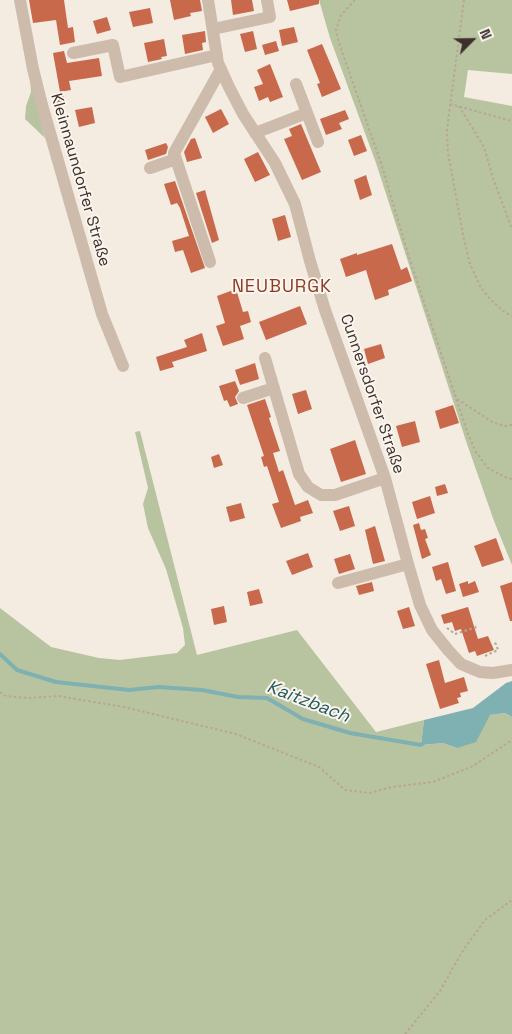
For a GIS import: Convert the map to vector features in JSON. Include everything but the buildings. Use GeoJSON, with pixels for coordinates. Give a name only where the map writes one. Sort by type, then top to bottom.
{"type":"FeatureCollection","features":[{"type":"Feature","properties":{"kind":"street","name":"Kleinnaundorfer Straße"},"geometry":{"type":"LineString","coordinates":[[20,0],[42,105],[102,314],[123,366]]}},
{"type":"Feature","properties":{"kind":"street","name":"Cunnersdorfer Straße"},"geometry":{"type":"LineString","coordinates":[[208,0],[221,69],[238,105],[274,162],[295,204],[325,310],[385,478],[420,605],[432,630],[456,659],[466,667],[480,672],[493,673],[512,670]]}},
{"type":"Feature","properties":{"kind":"street"},"geometry":{"type":"LineString","coordinates":[[213,29],[270,17],[268,0]]}},
{"type":"Feature","properties":{"kind":"street"},"geometry":{"type":"LineString","coordinates":[[73,53],[113,44],[120,77],[217,55]]}},
{"type":"Feature","properties":{"kind":"street"},"geometry":{"type":"LineString","coordinates":[[210,262],[174,153],[221,69]]}},
{"type":"Feature","properties":{"kind":"street"},"geometry":{"type":"LineString","coordinates":[[296,84],[318,142]]}},
{"type":"Feature","properties":{"kind":"street"},"geometry":{"type":"LineString","coordinates":[[255,133],[307,114]]}},
{"type":"Feature","properties":{"kind":"street"},"geometry":{"type":"LineString","coordinates":[[150,168],[176,159]]}},
{"type":"Feature","properties":{"kind":"street"},"geometry":{"type":"LineString","coordinates":[[266,358],[300,474],[308,487],[321,495],[336,495],[385,478]]}},
{"type":"Feature","properties":{"kind":"street"},"geometry":{"type":"LineString","coordinates":[[243,398],[274,388]]}},
{"type":"Feature","properties":{"kind":"street"},"geometry":{"type":"LineString","coordinates":[[338,583],[408,564]]}},
{"type":"Feature","properties":{"kind":"path"},"geometry":{"type":"LineString","coordinates":[[355,0],[341,15],[336,30],[381,163],[408,254],[468,434],[476,452],[488,468],[504,477],[512,478]]}},
{"type":"Feature","properties":{"kind":"path"},"geometry":{"type":"LineString","coordinates":[[464,0],[447,129],[448,153],[470,264],[485,293],[503,311],[512,316]]}},
{"type":"Feature","properties":{"kind":"path"},"geometry":{"type":"LineString","coordinates":[[450,104],[512,121]]}},
{"type":"Feature","properties":{"kind":"path"},"geometry":{"type":"LineString","coordinates":[[459,106],[484,147],[493,178],[512,229]]}},
{"type":"Feature","properties":{"kind":"path"},"geometry":{"type":"LineString","coordinates":[[456,399],[494,423],[505,426],[512,425]]}},
{"type":"Feature","properties":{"kind":"path"},"geometry":{"type":"LineString","coordinates":[[442,625],[455,634],[477,627],[476,625]]}},
{"type":"Feature","properties":{"kind":"path"},"geometry":{"type":"LineString","coordinates":[[485,656],[498,650],[494,643]]}},
{"type":"Feature","properties":{"kind":"path"},"geometry":{"type":"LineString","coordinates":[[0,692],[6,696],[28,698],[58,696],[124,707],[236,734],[319,767],[345,790],[370,793],[392,787],[433,782],[473,766],[509,742],[512,742]]}},
{"type":"Feature","properties":{"kind":"path"},"geometry":{"type":"LineString","coordinates":[[405,1034],[440,990],[462,952],[485,920],[512,900]]}},
{"type":"Feature","properties":{"kind":"green space"},"geometry":{"type":"Polygon","coordinates":[[[319,0],[512,0],[512,74],[468,70],[464,97],[512,106],[512,565],[494,521],[466,441],[376,163],[330,38],[319,0]]]}},
{"type":"Feature","properties":{"kind":"green space"},"geometry":{"type":"Polygon","coordinates":[[[30,76],[45,138],[25,119],[26,106],[31,92],[30,76]]]}},
{"type":"Feature","properties":{"kind":"green space"},"geometry":{"type":"Polygon","coordinates":[[[140,431],[197,655],[297,630],[376,732],[424,720],[421,745],[443,743],[457,748],[490,715],[505,713],[512,717],[512,1034],[0,1034],[0,608],[51,647],[99,658],[120,660],[177,653],[185,645],[183,628],[166,569],[148,528],[143,504],[148,488],[135,432],[140,431]]]}},
{"type":"Feature","properties":{"kind":"water"},"geometry":{"type":"Polygon","coordinates":[[[512,681],[512,717],[505,713],[490,715],[476,742],[457,748],[443,743],[421,745],[424,720],[473,708],[506,683],[512,681]]]}},
{"type":"Feature","properties":{"kind":"waterway","name":"Kaitzbach"},"geometry":{"type":"LineString","coordinates":[[0,654],[17,670],[56,682],[129,690],[159,687],[202,690],[238,697],[267,698],[303,719],[350,733],[421,745],[425,742]]}},
{"type":"Feature","properties":{"kind":"district","name":"NEUBURGK"},"geometry":{"type":"Point","coordinates":[282,287]}}]}
